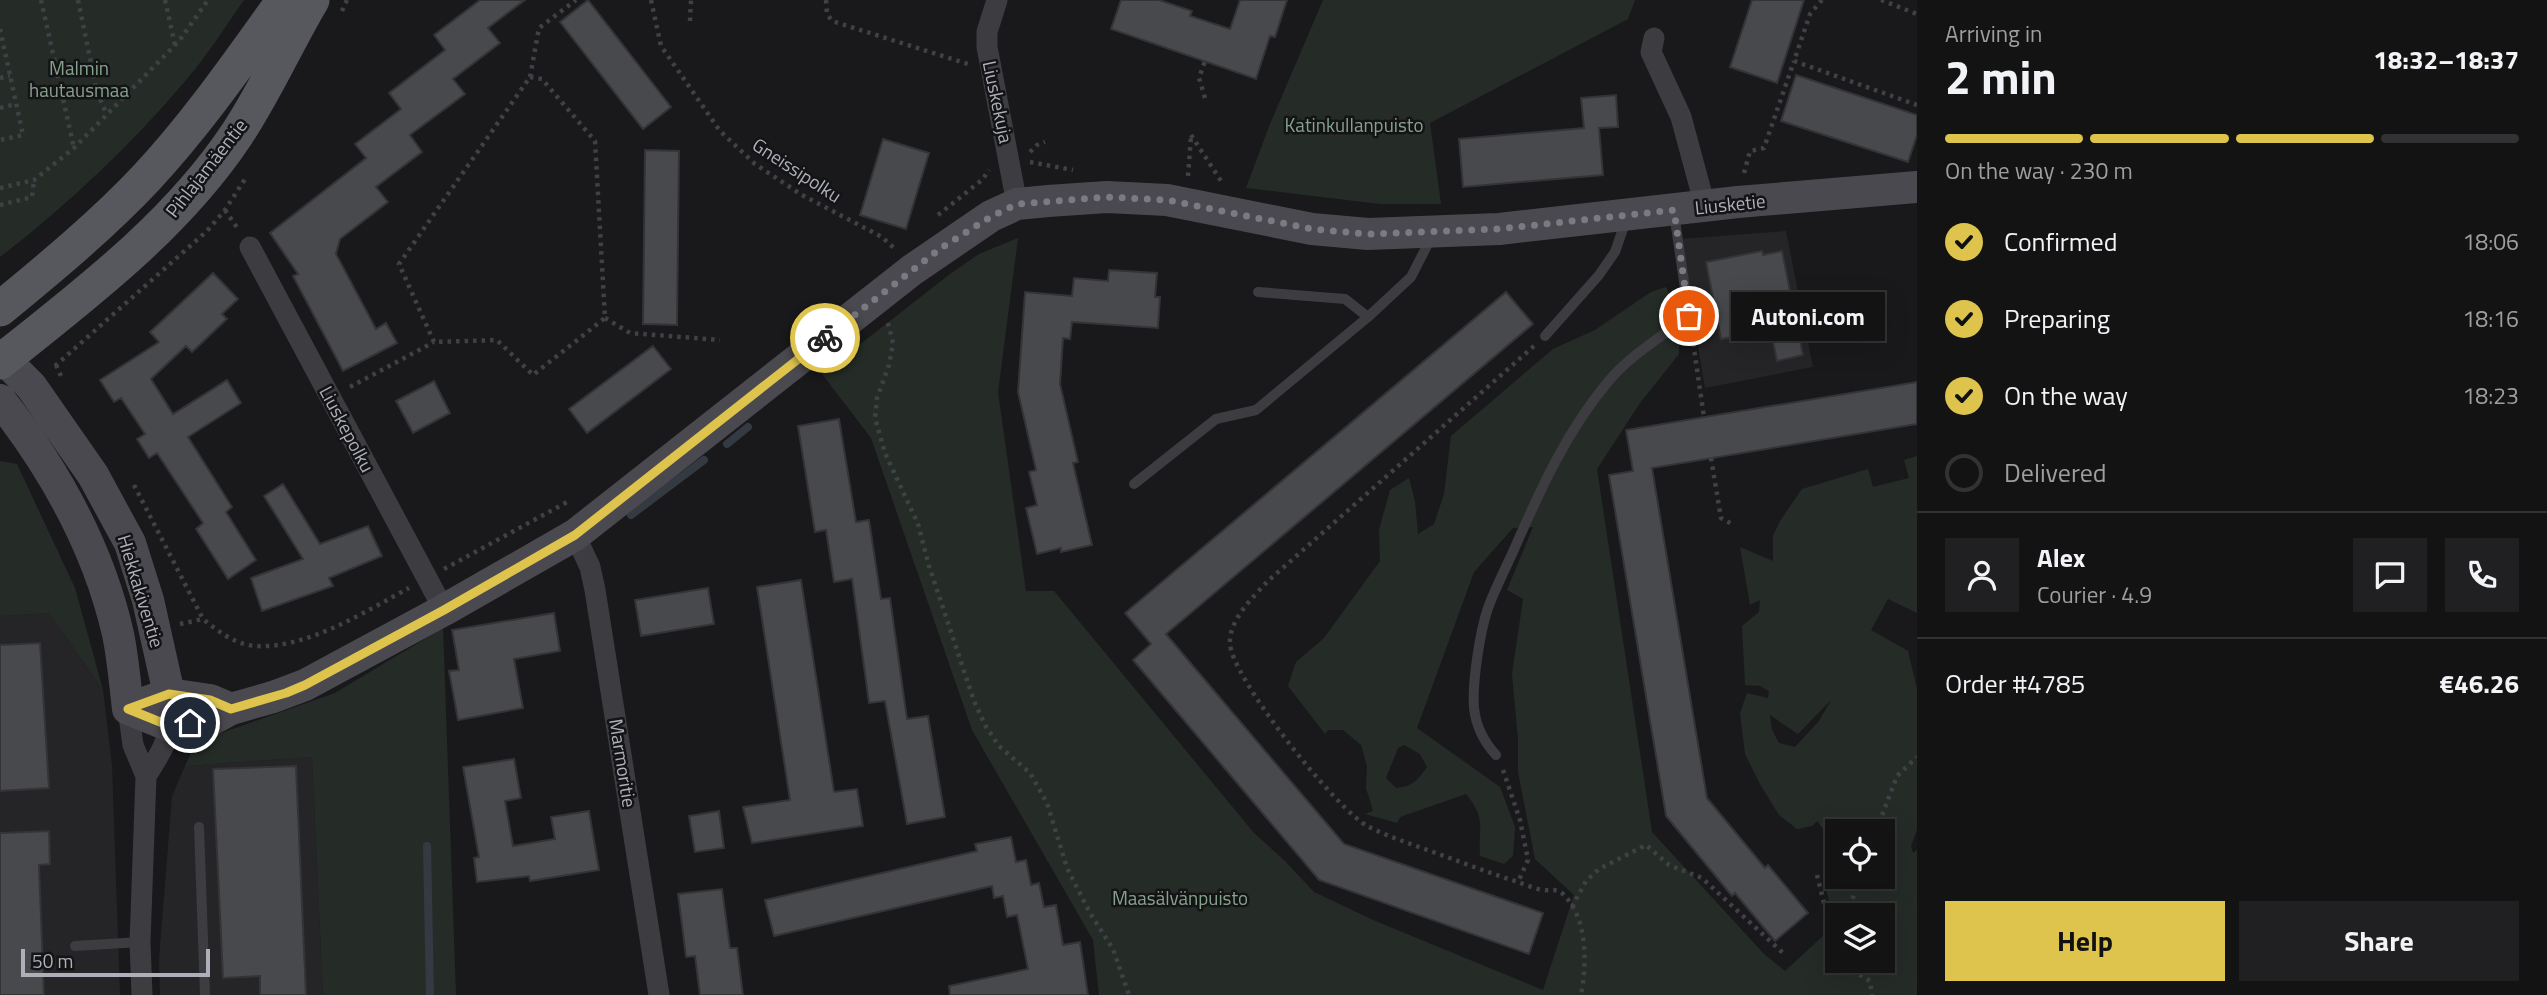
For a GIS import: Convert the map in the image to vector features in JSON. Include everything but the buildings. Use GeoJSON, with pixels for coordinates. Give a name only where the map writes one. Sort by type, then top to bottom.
{"type":"FeatureCollection","features":[{"type":"Feature","properties":{"kind":"main road","name":"Pihlajamäentie"},"geometry":{"type":"LineString","coordinates":[[0,309],[68,253],[146,178],[206,108],[284,0]]}},
{"type":"Feature","properties":{"kind":"main road","name":"Pihlajamäentie"},"geometry":{"type":"LineString","coordinates":[[2,358],[93,288],[178,209],[236,135],[312,0]]}},
{"type":"Feature","properties":{"kind":"street","name":"Liuskekuja"},"geometry":{"type":"LineString","coordinates":[[997,0],[987,32],[987,47],[1017,204]]}},
{"type":"Feature","properties":{"kind":"street"},"geometry":{"type":"LineString","coordinates":[[1654,38],[1651,52],[1681,117],[1705,206]]}},
{"type":"Feature","properties":{"kind":"street","name":"Liusketie"},"geometry":{"type":"LineString","coordinates":[[128,709],[170,726],[209,721],[231,709],[305,685],[444,610],[575,535],[880,295],[899,255],[970,229],[1017,204],[1107,197],[1167,200],[1312,229],[1368,234],[1433,233],[1917,187]]}},
{"type":"Feature","properties":{"kind":"street","name":"Liuskepolku"},"geometry":{"type":"LineString","coordinates":[[250,247],[444,610]]}},
{"type":"Feature","properties":{"kind":"street","name":"Hiekkakiventie"},"geometry":{"type":"LineString","coordinates":[[2,358],[31,386],[93,475],[130,543],[150,610],[169,694],[170,726],[162,750],[146,776]]}},
{"type":"Feature","properties":{"kind":"street","name":"Hiekkakiventie"},"geometry":{"type":"LineString","coordinates":[[0,400],[63,490],[95,556],[119,637],[134,745],[146,776],[140,942],[142,995]]}},
{"type":"Feature","properties":{"kind":"street","name":"Marmoritie"},"geometry":{"type":"LineString","coordinates":[[575,535],[590,568],[595,590],[659,995]]}},
{"type":"Feature","properties":{"kind":"street"},"geometry":{"type":"LineString","coordinates":[[128,709],[169,694],[210,700],[231,709]]}},
{"type":"Feature","properties":{"kind":"lane"},"geometry":{"type":"LineString","coordinates":[[1496,755],[1480,732],[1474,708],[1476,672],[1488,610],[1560,452],[1586,410],[1609,380],[1633,357],[1689,316],[1674,210]]}},
{"type":"Feature","properties":{"kind":"lane"},"geometry":{"type":"LineString","coordinates":[[1545,336],[1600,275],[1615,252],[1628,215]]}},
{"type":"Feature","properties":{"kind":"lane"},"geometry":{"type":"LineString","coordinates":[[1134,484],[1216,419],[1256,410],[1367,317],[1411,277],[1433,233]]}},
{"type":"Feature","properties":{"kind":"lane"},"geometry":{"type":"LineString","coordinates":[[1258,292],[1345,299],[1367,317]]}},
{"type":"Feature","properties":{"kind":"lane"},"geometry":{"type":"LineString","coordinates":[[199,827],[205,995]]}},
{"type":"Feature","properties":{"kind":"lane"},"geometry":{"type":"LineString","coordinates":[[75,946],[140,942]]}},
{"type":"Feature","properties":{"kind":"path"},"geometry":{"type":"LineString","coordinates":[[41,0],[74,148]]}},
{"type":"Feature","properties":{"kind":"path"},"geometry":{"type":"LineString","coordinates":[[78,0],[97,92],[107,115]]}},
{"type":"Feature","properties":{"kind":"path"},"geometry":{"type":"LineString","coordinates":[[165,0],[175,45]]}},
{"type":"Feature","properties":{"kind":"path"},"geometry":{"type":"LineString","coordinates":[[0,188],[34,180],[74,148],[175,45],[208,0]]}},
{"type":"Feature","properties":{"kind":"path"},"geometry":{"type":"LineString","coordinates":[[435,342],[399,264],[530,77],[539,28],[576,0]]}},
{"type":"Feature","properties":{"kind":"path","name":"Gneissipolku"},"geometry":{"type":"LineString","coordinates":[[651,0],[661,46],[720,131],[755,164],[802,195],[882,237],[899,255]]}},
{"type":"Feature","properties":{"kind":"path"},"geometry":{"type":"LineString","coordinates":[[690,20],[691,0]]}},
{"type":"Feature","properties":{"kind":"path"},"geometry":{"type":"LineString","coordinates":[[826,0],[827,14],[832,21],[968,64]]}},
{"type":"Feature","properties":{"kind":"path"},"geometry":{"type":"LineString","coordinates":[[1738,202],[1750,151],[1764,148],[1810,14],[1822,0]]}},
{"type":"Feature","properties":{"kind":"path"},"geometry":{"type":"LineString","coordinates":[[1881,0],[1917,14]]}},
{"type":"Feature","properties":{"kind":"path"},"geometry":{"type":"LineString","coordinates":[[0,29],[2,49],[23,135],[0,140]]}},
{"type":"Feature","properties":{"kind":"path"},"geometry":{"type":"LineString","coordinates":[[1205,61],[1199,78],[1205,98]]}},
{"type":"Feature","properties":{"kind":"path"},"geometry":{"type":"LineString","coordinates":[[1794,61],[1917,105]]}},
{"type":"Feature","properties":{"kind":"path"},"geometry":{"type":"LineString","coordinates":[[0,78],[10,76]]}},
{"type":"Feature","properties":{"kind":"path"},"geometry":{"type":"LineString","coordinates":[[530,77],[542,79],[595,141],[605,318]]}},
{"type":"Feature","properties":{"kind":"path"},"geometry":{"type":"LineString","coordinates":[[0,108],[16,104]]}},
{"type":"Feature","properties":{"kind":"path"},"geometry":{"type":"LineString","coordinates":[[1188,176],[1191,135],[1225,189],[1213,184]]}},
{"type":"Feature","properties":{"kind":"path"},"geometry":{"type":"LineString","coordinates":[[1045,142],[1037,145],[1023,160],[1078,171]]}},
{"type":"Feature","properties":{"kind":"path"},"geometry":{"type":"LineString","coordinates":[[935,218],[982,180],[990,168],[1011,162]]}},
{"type":"Feature","properties":{"kind":"path"},"geometry":{"type":"LineString","coordinates":[[1177,174],[1200,180]]}},
{"type":"Feature","properties":{"kind":"path"},"geometry":{"type":"LineString","coordinates":[[0,205],[32,197],[34,180]]}},
{"type":"Feature","properties":{"kind":"path"},"geometry":{"type":"LineString","coordinates":[[880,295],[893,343],[889,365],[877,398],[875,418],[884,453],[918,524],[929,566],[974,701],[999,746],[1030,773],[1047,803],[1067,868],[1090,913],[1113,949],[1129,995]]}},
{"type":"Feature","properties":{"kind":"path"},"geometry":{"type":"LineString","coordinates":[[1689,316],[1704,417]]}},
{"type":"Feature","properties":{"kind":"path"},"geometry":{"type":"LineString","coordinates":[[605,318],[630,333],[720,340]]}},
{"type":"Feature","properties":{"kind":"path"},"geometry":{"type":"LineString","coordinates":[[330,397],[435,342],[497,340],[533,375],[605,318]]}},
{"type":"Feature","properties":{"kind":"path"},"geometry":{"type":"LineString","coordinates":[[1545,336],[1282,567],[1254,596],[1237,619],[1229,642],[1230,651],[1240,671],[1262,705],[1310,768],[1353,817],[1394,837],[1518,882],[1543,890],[1555,889],[1563,895],[1572,907],[1582,932],[1585,970],[1581,995]]}},
{"type":"Feature","properties":{"kind":"path"},"geometry":{"type":"LineString","coordinates":[[57,365],[67,384]]}},
{"type":"Feature","properties":{"kind":"path"},"geometry":{"type":"LineString","coordinates":[[1711,458],[1721,518],[1732,524]]}},
{"type":"Feature","properties":{"kind":"path"},"geometry":{"type":"LineString","coordinates":[[132,484],[203,619],[220,633],[255,646],[275,645],[325,631],[558,509],[575,497]]}},
{"type":"Feature","properties":{"kind":"path"},"geometry":{"type":"LineString","coordinates":[[1496,755],[1513,796],[1528,860],[1518,882]]}},
{"type":"Feature","properties":{"kind":"path"},"geometry":{"type":"LineString","coordinates":[[1881,819],[1897,776],[1917,757]]}},
{"type":"Feature","properties":{"kind":"path"},"geometry":{"type":"LineString","coordinates":[[1572,907],[1586,881],[1599,869],[1646,845],[1669,866],[1702,878],[1783,953]]}},
{"type":"Feature","properties":{"kind":"path"},"geometry":{"type":"LineString","coordinates":[[1816,875],[1825,910]]}},
{"type":"Feature","properties":{"kind":"path"},"geometry":{"type":"LineString","coordinates":[[1857,973],[1870,981],[1872,995]]}},
{"type":"Feature","properties":{"kind":"shaded area"},"geometry":{"type":"Polygon","coordinates":[[[1786,231],[1813,367],[1705,388],[1680,239],[1786,231]]]}},
{"type":"Feature","properties":{"kind":"shaded area"},"geometry":{"type":"Polygon","coordinates":[[[49,613],[103,690],[112,765],[120,995],[0,995],[0,616],[49,613]]]}},
{"type":"Feature","properties":{"kind":"shaded area"},"geometry":{"type":"Polygon","coordinates":[[[312,757],[323,995],[160,995],[159,959],[172,796],[185,766],[312,757]]]}},
{"type":"Feature","properties":{"kind":"green space","name":"Malmin hautausmaa"},"geometry":{"type":"Polygon","coordinates":[[[0,0],[244,0],[195,69],[144,127],[75,195],[0,257],[0,0]]]}},
{"type":"Feature","properties":{"kind":"green space","name":"Katinkullanpuisto"},"geometry":{"type":"Polygon","coordinates":[[[1323,0],[1635,0],[1628,19],[1430,123],[1441,204],[1380,204],[1246,188],[1323,0]]]}},
{"type":"Feature","properties":{"kind":"green space","name":"Maasälvänpuisto"},"geometry":{"type":"Polygon","coordinates":[[[1018,238],[998,392],[1026,591],[1054,591],[1254,833],[1314,892],[1373,920],[1543,990],[1574,895],[1535,859],[1518,772],[1512,674],[1523,599],[1507,590],[1533,527],[1513,528],[1474,572],[1417,728],[1500,787],[1515,827],[1513,856],[1504,864],[1480,856],[1479,817],[1466,794],[1400,817],[1397,823],[1365,814],[1373,811],[1366,788],[1367,766],[1361,745],[1343,730],[1328,730],[1325,734],[1288,686],[1296,662],[1324,638],[1380,561],[1379,530],[1390,490],[1409,478],[1415,501],[1418,534],[1434,524],[1444,494],[1451,436],[1553,349],[1595,330],[1651,292],[1666,287],[1679,313],[1679,354],[1640,403],[1597,469],[1652,832],[1764,954],[1785,971],[1825,934],[1825,973],[1895,973],[1895,903],[1829,903],[1826,889],[1895,889],[1895,819],[1825,819],[1825,831],[1817,821],[1812,826],[1797,829],[1779,815],[1745,754],[1740,713],[1747,693],[1768,698],[1769,691],[1760,686],[1745,685],[1742,626],[1759,612],[1760,600],[1750,605],[1740,547],[1773,561],[1773,536],[1802,489],[1868,469],[1873,487],[1909,478],[1904,460],[1917,456],[1917,613],[1888,599],[1871,630],[1908,651],[1917,689],[1917,830],[1911,846],[1913,853],[1917,850],[1917,995],[1099,995],[1093,940],[972,730],[871,438],[822,374],[979,254],[1018,238]],[[1831,700],[1798,734],[1770,715],[1772,730],[1779,743],[1795,747],[1819,721],[1831,700]],[[1404,745],[1398,748],[1386,778],[1396,788],[1406,786],[1421,776],[1427,767],[1420,754],[1404,745]]]}},
{"type":"Feature","properties":{"kind":"green space"},"geometry":{"type":"Polygon","coordinates":[[[0,461],[17,464],[75,588],[103,690],[49,613],[0,616],[0,461]]]}},
{"type":"Feature","properties":{"kind":"green space"},"geometry":{"type":"Polygon","coordinates":[[[443,628],[456,995],[323,995],[312,757],[185,766],[196,742],[335,693],[443,628]]]}},
{"type":"Feature","properties":{"kind":"waterway"},"geometry":{"type":"LineString","coordinates":[[727,444],[748,427]]}},
{"type":"Feature","properties":{"kind":"waterway"},"geometry":{"type":"LineString","coordinates":[[631,515],[704,460]]}},
{"type":"Feature","properties":{"kind":"waterway"},"geometry":{"type":"LineString","coordinates":[[427,846],[430,995]]}},
{"type":"Feature","properties":{"kind":"way so far"},"geometry":{"type":"LineString","coordinates":[[825,338],[941,248],[992,216],[1017,204],[1107,197],[1167,200],[1312,229],[1368,234],[1499,229],[1674,210],[1689,316]]}},
{"type":"Feature","properties":{"kind":"place","name":"Autoni.com"},"geometry":{"type":"Point","coordinates":[1689,316]}},
{"type":"Feature","properties":{"kind":"route"},"geometry":{"type":"LineString","coordinates":[[190,723],[170,726],[128,709],[169,694],[210,700],[231,709],[305,685],[575,535],[825,338]]}}]}
